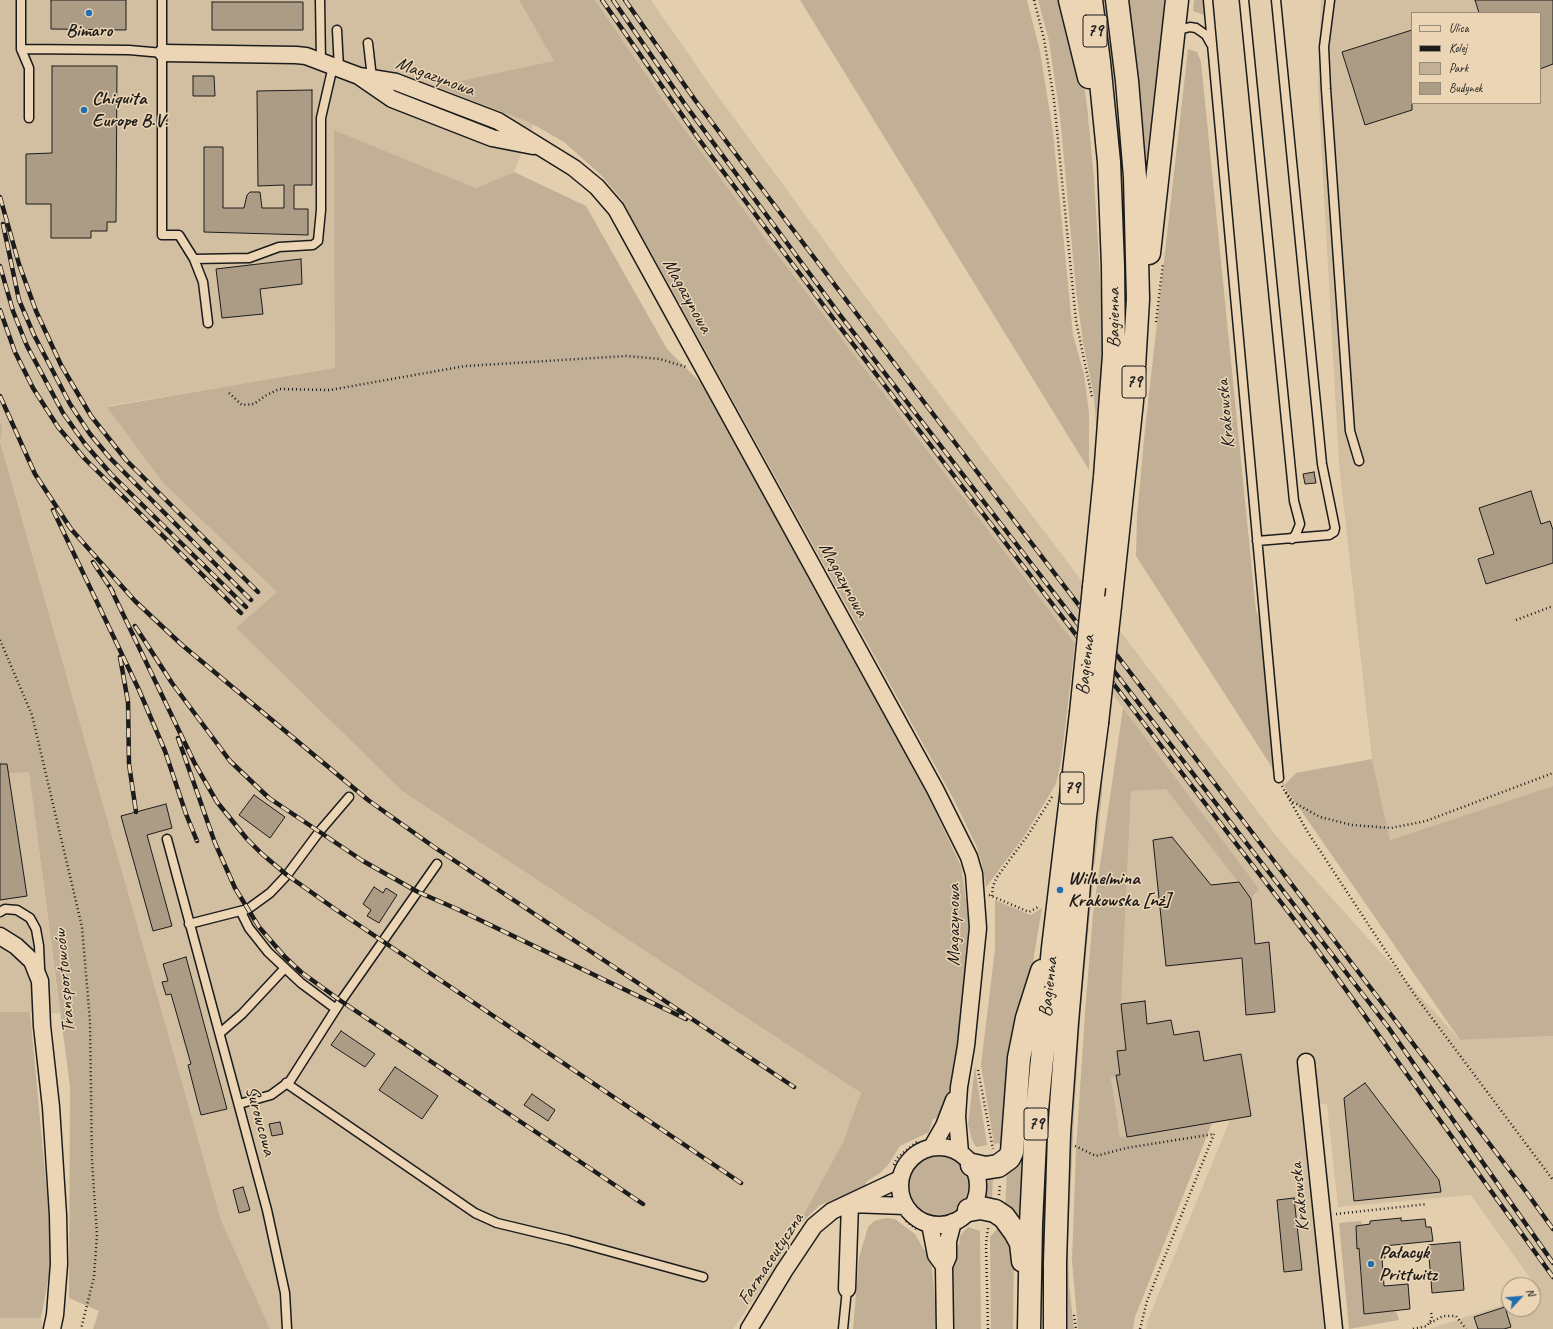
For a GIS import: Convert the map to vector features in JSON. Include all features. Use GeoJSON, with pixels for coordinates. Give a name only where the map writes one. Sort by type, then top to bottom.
{"type":"FeatureCollection","features":[{"type":"Feature","properties":{"kind":"main road"},"geometry":{"type":"LineString","coordinates":[[1070,0],[1109,162]]}},
{"type":"Feature","properties":{"kind":"main road","name":"Bagienna"},"geometry":{"type":"LineString","coordinates":[[1055,1329],[1055,1262],[1059,1141],[1066,1030],[1085,816],[1094,587],[1102,513],[1114,355],[1113,266],[1109,162],[1099,62],[1090,0]]}},
{"type":"Feature","properties":{"kind":"main road","name":"Bagienna"},"geometry":{"type":"LineString","coordinates":[[1029,1329],[1036,1127],[1053,948],[1089,718],[1110,606],[1132,401],[1138,299],[1135,177],[1127,81],[1117,0]]}},
{"type":"Feature","properties":{"kind":"main road"},"geometry":{"type":"LineString","coordinates":[[1138,299],[1149,262],[1177,0]]}},
{"type":"Feature","properties":{"kind":"main road"},"geometry":{"type":"LineString","coordinates":[[966,1159],[985,1168],[995,1157],[1009,1158],[1014,1146],[1019,1058],[1037,983],[1053,948]]}},
{"type":"Feature","properties":{"kind":"main road"},"geometry":{"type":"LineString","coordinates":[[977,1220],[1010,1223],[1021,1243],[1029,1302]]}},
{"type":"Feature","properties":{"kind":"street","name":"Magazynowa"},"geometry":{"type":"LineString","coordinates":[[163,53],[306,56],[366,77],[392,99],[492,138],[537,146],[574,168],[597,187],[616,209],[935,789],[969,857],[974,874],[977,901],[978,945],[966,1046],[959,1087],[957,1117],[966,1159]]}},
{"type":"Feature","properties":{"kind":"street","name":"Transportowców"},"geometry":{"type":"LineString","coordinates":[[0,936],[16,946],[32,961],[40,981],[42,1026],[51,1107],[58,1215],[59,1264],[55,1315],[52,1329]]}},
{"type":"Feature","properties":{"kind":"street","name":"Krakowska"},"geometry":{"type":"LineString","coordinates":[[1306,1062],[1334,1329]]}},
{"type":"Feature","properties":{"kind":"street","name":"Magazynowa"},"geometry":{"type":"LineString","coordinates":[[926,1143],[944,1126],[959,1087]]}},
{"type":"Feature","properties":{"kind":"street"},"geometry":{"type":"LineString","coordinates":[[926,1143],[951,1149],[966,1159],[976,1173],[977,1188],[974,1202],[977,1220],[946,1224],[930,1224],[904,1211],[896,1176],[926,1143]]}},
{"type":"Feature","properties":{"kind":"street","name":"Farmaceutyczna"},"geometry":{"type":"LineString","coordinates":[[749,1329],[814,1226],[832,1211],[850,1204],[896,1176]]}},
{"type":"Feature","properties":{"kind":"street"},"geometry":{"type":"LineString","coordinates":[[847,1289],[850,1204]]}},
{"type":"Feature","properties":{"kind":"street","name":"Farmaceutyczna"},"geometry":{"type":"LineString","coordinates":[[850,1204],[904,1211]]}},
{"type":"Feature","properties":{"kind":"street"},"geometry":{"type":"LineString","coordinates":[[945,1329],[944,1266],[948,1256],[950,1230],[977,1220]]}},
{"type":"Feature","properties":{"kind":"street"},"geometry":{"type":"LineString","coordinates":[[930,1224],[936,1255],[944,1266]]}},
{"type":"Feature","properties":{"kind":"lane"},"geometry":{"type":"LineString","coordinates":[[21,0],[21,49],[29,68],[29,118]]}},
{"type":"Feature","properties":{"kind":"lane"},"geometry":{"type":"LineString","coordinates":[[162,0],[162,235],[179,236],[194,260],[203,282],[208,323]]}},
{"type":"Feature","properties":{"kind":"lane"},"geometry":{"type":"LineString","coordinates":[[320,0],[331,66]]}},
{"type":"Feature","properties":{"kind":"lane","name":"Krakowska"},"geometry":{"type":"LineString","coordinates":[[1208,0],[1279,778]]}},
{"type":"Feature","properties":{"kind":"lane"},"geometry":{"type":"LineString","coordinates":[[1244,0],[1294,500],[1300,524],[1292,539]]}},
{"type":"Feature","properties":{"kind":"lane"},"geometry":{"type":"LineString","coordinates":[[1257,541],[1329,535],[1334,532],[1335,528],[1322,464],[1276,0]]}},
{"type":"Feature","properties":{"kind":"lane"},"geometry":{"type":"LineString","coordinates":[[1330,0],[1324,47],[1326,89],[1350,431],[1359,461]]}},
{"type":"Feature","properties":{"kind":"lane"},"geometry":{"type":"LineString","coordinates":[[1174,31],[1190,26],[1196,28],[1206,35],[1212,46]]}},
{"type":"Feature","properties":{"kind":"lane"},"geometry":{"type":"LineString","coordinates":[[194,260],[249,258],[279,247],[313,245],[318,241],[321,210],[321,118],[337,30]]}},
{"type":"Feature","properties":{"kind":"lane"},"geometry":{"type":"LineString","coordinates":[[366,77],[368,43]]}},
{"type":"Feature","properties":{"kind":"lane"},"geometry":{"type":"LineString","coordinates":[[21,49],[128,50],[163,53]]}},
{"type":"Feature","properties":{"kind":"lane"},"geometry":{"type":"LineString","coordinates":[[189,924],[241,912],[248,909],[270,893],[287,875],[349,797]]}},
{"type":"Feature","properties":{"kind":"lane","name":"Surowcowa"},"geometry":{"type":"LineString","coordinates":[[167,839],[267,1210],[286,1293],[288,1329]]}},
{"type":"Feature","properties":{"kind":"lane"},"geometry":{"type":"LineString","coordinates":[[239,1104],[271,1094],[286,1083],[437,864]]}},
{"type":"Feature","properties":{"kind":"lane"},"geometry":{"type":"LineString","coordinates":[[0,912],[5,909],[17,910],[30,918],[36,928],[39,946],[40,981]]}},
{"type":"Feature","properties":{"kind":"lane"},"geometry":{"type":"LineString","coordinates":[[241,912],[249,928],[268,952],[301,983],[336,1009]]}},
{"type":"Feature","properties":{"kind":"lane"},"geometry":{"type":"LineString","coordinates":[[220,1033],[242,1014],[285,968]]}},
{"type":"Feature","properties":{"kind":"lane"},"geometry":{"type":"LineString","coordinates":[[286,1083],[475,1213],[497,1223],[568,1240],[703,1277]]}},
{"type":"Feature","properties":{"kind":"lane"},"geometry":{"type":"LineString","coordinates":[[843,1329],[847,1289]]}},
{"type":"Feature","properties":{"kind":"path"},"geometry":{"type":"LineString","coordinates":[[1034,0],[1044,39],[1054,100],[1076,321],[1087,370]]}},
{"type":"Feature","properties":{"kind":"path"},"geometry":{"type":"LineString","coordinates":[[1156,326],[1163,258]]}},
{"type":"Feature","properties":{"kind":"path"},"geometry":{"type":"LineString","coordinates":[[229,393],[242,405],[254,404],[265,396],[279,389],[330,390],[465,366],[626,356],[660,359],[682,365],[695,372],[707,374]]}},
{"type":"Feature","properties":{"kind":"path"},"geometry":{"type":"LineString","coordinates":[[1516,620],[1553,606]]}},
{"type":"Feature","properties":{"kind":"path","name":"Transportowców"},"geometry":{"type":"LineString","coordinates":[[0,640],[32,715],[82,927],[90,1021],[92,1161],[96,1235],[94,1277],[80,1329]]}},
{"type":"Feature","properties":{"kind":"path"},"geometry":{"type":"LineString","coordinates":[[1279,778],[1293,802],[1303,810],[1320,817],[1352,825],[1391,828],[1426,821],[1553,773]]}},
{"type":"Feature","properties":{"kind":"path"},"geometry":{"type":"LineString","coordinates":[[1279,778],[1284,792],[1307,831],[1414,994],[1553,1180]]}},
{"type":"Feature","properties":{"kind":"path"},"geometry":{"type":"LineString","coordinates":[[1040,906],[1029,912],[992,897],[992,891],[996,877],[1031,832],[1051,800]]}},
{"type":"Feature","properties":{"kind":"path"},"geometry":{"type":"LineString","coordinates":[[977,1067],[995,1157],[1000,1191],[977,1220],[986,1243],[988,1329]]}},
{"type":"Feature","properties":{"kind":"path"},"geometry":{"type":"LineString","coordinates":[[1074,1145],[1096,1156],[1126,1148],[1214,1134],[1147,1301],[1140,1329]]}},
{"type":"Feature","properties":{"kind":"path"},"geometry":{"type":"LineString","coordinates":[[896,1176],[897,1158],[926,1143]]}},
{"type":"Feature","properties":{"kind":"path"},"geometry":{"type":"LineString","coordinates":[[1322,1215],[1427,1204]]}},
{"type":"Feature","properties":{"kind":"path"},"geometry":{"type":"LineString","coordinates":[[904,1211],[922,1235],[926,1243],[933,1242]]}},
{"type":"Feature","properties":{"kind":"path"},"geometry":{"type":"LineString","coordinates":[[1430,1323],[1432,1319],[1431,1312]]}},
{"type":"Feature","properties":{"kind":"path"},"geometry":{"type":"LineString","coordinates":[[1413,1329],[1427,1326],[1443,1316],[1456,1316],[1466,1329]]}},
{"type":"Feature","properties":{"kind":"shaded area"},"geometry":{"type":"Polygon","coordinates":[[[0,0],[520,0],[557,65],[514,172],[476,188],[334,130],[336,369],[107,406],[163,483],[278,592],[236,628],[402,791],[861,1093],[843,1142],[775,1269],[733,1329],[270,1329],[221,1220],[0,440],[0,0]]]}},
{"type":"Feature","properties":{"kind":"shaded area"},"geometry":{"type":"Polygon","coordinates":[[[595,0],[651,0],[712,88],[867,299],[1281,842],[1460,1040],[1553,1036],[1553,1329],[1429,1329],[1501,1306],[1501,1317],[1541,1317],[1541,1277],[1529,1277],[1471,1195],[1338,1207],[1327,1104],[1304,1106],[1327,1329],[1146,1329],[1147,1322],[1230,1120],[1120,1138],[1111,1077],[1121,1007],[1131,791],[1166,788],[1251,899],[1256,894],[1123,708],[764,237],[669,108],[595,0]]]}},
{"type":"Feature","properties":{"kind":"shaded area"},"geometry":{"type":"Polygon","coordinates":[[[1321,0],[1553,0],[1553,786],[1390,840],[1372,759],[1339,464],[1318,86],[1321,0]]]}},
{"type":"Feature","properties":{"kind":"shaded area"},"geometry":{"type":"Polygon","coordinates":[[[29,772],[60,1013],[0,1012],[0,774],[29,772]]]}},
{"type":"Feature","properties":{"kind":"shaded area"},"geometry":{"type":"Polygon","coordinates":[[[0,1318],[41,1318],[43,1329],[0,1329],[0,1318]]]}},
{"type":"Feature","properties":{"kind":"green space"},"geometry":{"type":"Polygon","coordinates":[[[519,0],[595,0],[669,108],[764,237],[1075,644],[1061,762],[1056,784],[1023,838],[986,887],[982,864],[976,845],[953,798],[622,200],[601,175],[564,142],[529,122],[436,86],[554,61],[519,0]]]}},
{"type":"Feature","properties":{"kind":"green space"},"geometry":{"type":"Polygon","coordinates":[[[800,0],[1027,0],[1040,51],[1053,132],[1073,335],[1084,374],[1089,413],[1089,470],[800,0]]]}},
{"type":"Feature","properties":{"kind":"green space"},"geometry":{"type":"Polygon","coordinates":[[[1038,0],[1066,0],[1082,72],[1087,106],[1094,178],[1103,329],[1104,370],[1097,437],[1094,396],[1083,342],[1076,290],[1060,116],[1049,41],[1038,0]]]}},
{"type":"Feature","properties":{"kind":"green space"},"geometry":{"type":"Polygon","coordinates":[[[1125,0],[1170,0],[1148,197],[1125,0]]]}},
{"type":"Feature","properties":{"kind":"green space"},"geometry":{"type":"Polygon","coordinates":[[[1194,0],[1203,0],[1204,15],[1193,11],[1194,0]]]}},
{"type":"Feature","properties":{"kind":"green space"},"geometry":{"type":"Polygon","coordinates":[[[1188,49],[1197,52],[1201,62],[1256,611],[1261,622],[1269,704],[1284,785],[1296,773],[1372,759],[1390,840],[1553,786],[1553,1036],[1460,1040],[1284,786],[1136,556],[1137,516],[1145,429],[1188,49]]]}},
{"type":"Feature","properties":{"kind":"green space"},"geometry":{"type":"Polygon","coordinates":[[[334,130],[476,188],[514,172],[586,206],[667,349],[702,384],[928,796],[961,866],[970,928],[959,1043],[948,1094],[939,1118],[933,1119],[929,1132],[900,1146],[888,1165],[880,1173],[866,1182],[865,1187],[820,1205],[797,1227],[843,1142],[861,1093],[402,791],[236,628],[277,592],[163,483],[107,407],[335,368],[334,130]]]}},
{"type":"Feature","properties":{"kind":"green space"},"geometry":{"type":"Polygon","coordinates":[[[0,423],[2,428],[0,441],[0,423]]]}},
{"type":"Feature","properties":{"kind":"green space"},"geometry":{"type":"Polygon","coordinates":[[[0,441],[221,1220],[270,1329],[93,1329],[99,1311],[69,1298],[70,1087],[29,772],[0,774],[0,441]]]}},
{"type":"Feature","properties":{"kind":"green space"},"geometry":{"type":"Polygon","coordinates":[[[1123,708],[1259,889],[1251,899],[1166,789],[1131,791],[1121,1007],[1126,1050],[1120,1075],[1111,1078],[1120,1137],[1212,1123],[1135,1317],[1133,1329],[1078,1329],[1072,1261],[1076,1149],[1085,1013],[1093,913],[1123,708]]]}},
{"type":"Feature","properties":{"kind":"green space"},"geometry":{"type":"Polygon","coordinates":[[[1103,756],[1102,792],[1095,862],[1091,874],[1093,882],[1081,1006],[1074,1114],[1068,1246],[1069,1284],[1074,1329],[1063,1329],[1067,1160],[1085,904],[1103,756]]]}},
{"type":"Feature","properties":{"kind":"green space"},"geometry":{"type":"Polygon","coordinates":[[[995,900],[1031,915],[1042,908],[1002,1147],[998,1143],[994,1144],[981,1065],[995,949],[995,900]]]}},
{"type":"Feature","properties":{"kind":"green space"},"geometry":{"type":"Polygon","coordinates":[[[0,1012],[30,1012],[49,1216],[50,1269],[41,1318],[0,1318],[0,1012]]]}},
{"type":"Feature","properties":{"kind":"green space"},"geometry":{"type":"Polygon","coordinates":[[[1035,1026],[1022,1225],[1005,1209],[1007,1169],[1021,1088],[1035,1026]]]}},
{"type":"Feature","properties":{"kind":"green space"},"geometry":{"type":"Polygon","coordinates":[[[975,1066],[987,1145],[976,1147],[972,1140],[968,1124],[975,1066]]]}},
{"type":"Feature","properties":{"kind":"green space"},"geometry":{"type":"Polygon","coordinates":[[[939,1155],[956,1160],[964,1168],[969,1185],[964,1202],[956,1210],[939,1215],[922,1210],[914,1202],[909,1185],[914,1168],[922,1160],[939,1155]]]}},
{"type":"Feature","properties":{"kind":"green space"},"geometry":{"type":"Polygon","coordinates":[[[993,1175],[992,1200],[981,1202],[984,1189],[983,1176],[993,1175]]]}},
{"type":"Feature","properties":{"kind":"green space"},"geometry":{"type":"Polygon","coordinates":[[[886,1218],[895,1219],[915,1234],[924,1250],[930,1250],[938,1329],[853,1329],[859,1258],[868,1227],[874,1221],[886,1218]]]}},
{"type":"Feature","properties":{"kind":"green space"},"geometry":{"type":"Polygon","coordinates":[[[1361,1221],[1362,1225],[1356,1226],[1364,1314],[1396,1311],[1399,1320],[1349,1329],[1339,1223],[1361,1221]]]}},
{"type":"Feature","properties":{"kind":"green space"},"geometry":{"type":"Polygon","coordinates":[[[1001,1222],[1014,1253],[1013,1329],[991,1329],[990,1237],[1001,1222]]]}},
{"type":"Feature","properties":{"kind":"green space"},"geometry":{"type":"Polygon","coordinates":[[[968,1227],[980,1231],[981,1329],[953,1329],[953,1246],[959,1245],[960,1236],[968,1227]]]}},
{"type":"Feature","properties":{"kind":"building","name":"Bimaro"},"geometry":{"type":"Polygon","coordinates":[[[51,0],[126,0],[126,30],[51,29],[51,0]]]}},
{"type":"Feature","properties":{"kind":"building"},"geometry":{"type":"Polygon","coordinates":[[[1475,0],[1553,0],[1553,64],[1541,69],[1541,12],[1479,12],[1475,0]]]}},
{"type":"Feature","properties":{"kind":"building"},"geometry":{"type":"Polygon","coordinates":[[[212,2],[303,2],[303,30],[212,30],[212,2]]]}},
{"type":"Feature","properties":{"kind":"building"},"geometry":{"type":"Polygon","coordinates":[[[1411,30],[1412,110],[1365,125],[1342,52],[1411,30]]]}},
{"type":"Feature","properties":{"kind":"building","name":"Chiquita Europe B.V."},"geometry":{"type":"Polygon","coordinates":[[[52,66],[117,66],[116,222],[107,222],[107,231],[91,231],[91,238],[51,238],[51,204],[26,204],[26,154],[52,153],[52,66]]]}},
{"type":"Feature","properties":{"kind":"building"},"geometry":{"type":"Polygon","coordinates":[[[193,76],[214,76],[215,96],[193,96],[193,76]]]}},
{"type":"Feature","properties":{"kind":"building"},"geometry":{"type":"Polygon","coordinates":[[[312,90],[312,185],[294,185],[294,209],[308,209],[308,235],[204,232],[204,147],[223,147],[223,208],[244,208],[247,195],[250,192],[260,192],[262,208],[284,208],[284,185],[258,186],[257,91],[312,90]]]}},
{"type":"Feature","properties":{"kind":"building"},"geometry":{"type":"Polygon","coordinates":[[[301,259],[302,284],[260,289],[263,314],[222,318],[216,269],[301,259]]]}},
{"type":"Feature","properties":{"kind":"building"},"geometry":{"type":"Polygon","coordinates":[[[1314,472],[1316,483],[1305,484],[1303,474],[1314,472]]]}},
{"type":"Feature","properties":{"kind":"building"},"geometry":{"type":"Polygon","coordinates":[[[1531,491],[1541,524],[1550,521],[1553,530],[1553,563],[1486,584],[1478,559],[1494,554],[1479,508],[1531,491]]]}},
{"type":"Feature","properties":{"kind":"building"},"geometry":{"type":"Polygon","coordinates":[[[0,764],[7,764],[27,896],[0,900],[0,764]]]}},
{"type":"Feature","properties":{"kind":"building"},"geometry":{"type":"Polygon","coordinates":[[[254,795],[285,817],[270,838],[239,815],[254,795]]]}},
{"type":"Feature","properties":{"kind":"building"},"geometry":{"type":"Polygon","coordinates":[[[166,804],[172,828],[147,835],[172,926],[153,931],[121,816],[166,804]]]}},
{"type":"Feature","properties":{"kind":"building"},"geometry":{"type":"Polygon","coordinates":[[[1172,837],[1211,885],[1239,882],[1251,899],[1255,944],[1269,942],[1275,1012],[1246,1015],[1242,958],[1166,966],[1153,840],[1172,837]]]}},
{"type":"Feature","properties":{"kind":"building"},"geometry":{"type":"Polygon","coordinates":[[[374,887],[383,893],[386,888],[397,895],[379,923],[367,916],[371,910],[363,904],[374,887]]]}},
{"type":"Feature","properties":{"kind":"building"},"geometry":{"type":"Polygon","coordinates":[[[186,957],[227,1109],[201,1115],[188,1065],[191,1064],[171,994],[166,995],[162,982],[168,981],[163,964],[186,957]]]}},
{"type":"Feature","properties":{"kind":"building"},"geometry":{"type":"Polygon","coordinates":[[[1145,1001],[1147,1024],[1171,1020],[1174,1035],[1199,1031],[1204,1061],[1241,1054],[1251,1116],[1127,1137],[1116,1075],[1120,1075],[1117,1051],[1126,1050],[1121,1004],[1145,1001]]]}},
{"type":"Feature","properties":{"kind":"building"},"geometry":{"type":"Polygon","coordinates":[[[341,1031],[375,1054],[365,1067],[331,1045],[341,1031]]]}},
{"type":"Feature","properties":{"kind":"building"},"geometry":{"type":"Polygon","coordinates":[[[395,1067],[438,1096],[422,1119],[379,1090],[395,1067]]]}},
{"type":"Feature","properties":{"kind":"building"},"geometry":{"type":"Polygon","coordinates":[[[1365,1083],[1439,1180],[1441,1192],[1354,1201],[1344,1098],[1365,1083]]]}},
{"type":"Feature","properties":{"kind":"building"},"geometry":{"type":"Polygon","coordinates":[[[532,1094],[555,1110],[548,1121],[524,1105],[532,1094]]]}},
{"type":"Feature","properties":{"kind":"building"},"geometry":{"type":"Polygon","coordinates":[[[280,1122],[283,1134],[272,1136],[269,1124],[280,1122]]]}},
{"type":"Feature","properties":{"kind":"building"},"geometry":{"type":"Polygon","coordinates":[[[243,1187],[250,1210],[239,1213],[233,1190],[243,1187]]]}},
{"type":"Feature","properties":{"kind":"building"},"geometry":{"type":"Polygon","coordinates":[[[1294,1198],[1302,1270],[1284,1272],[1277,1200],[1294,1198]]]}},
{"type":"Feature","properties":{"kind":"building","name":"Pałacyk Prittwitz"},"geometry":{"type":"Polygon","coordinates":[[[1401,1218],[1401,1221],[1425,1219],[1426,1227],[1431,1227],[1433,1241],[1384,1246],[1385,1258],[1382,1258],[1384,1286],[1408,1284],[1410,1309],[1364,1314],[1356,1226],[1370,1224],[1370,1221],[1401,1218]]]}},
{"type":"Feature","properties":{"kind":"building"},"geometry":{"type":"Polygon","coordinates":[[[1460,1242],[1464,1290],[1432,1293],[1428,1245],[1460,1242]]]}},
{"type":"Feature","properties":{"kind":"building"},"geometry":{"type":"Polygon","coordinates":[[[1501,1308],[1501,1317],[1508,1317],[1511,1327],[1504,1329],[1478,1329],[1474,1317],[1501,1308]]]}},
{"type":"Feature","properties":{"kind":"railway"},"geometry":{"type":"LineString","coordinates":[[602,0],[698,138],[833,318],[1313,944],[1553,1277]]}},
{"type":"Feature","properties":{"kind":"railway"},"geometry":{"type":"LineString","coordinates":[[613,0],[684,103],[840,315],[1388,1027],[1553,1263]]}},
{"type":"Feature","properties":{"kind":"railway"},"geometry":{"type":"LineString","coordinates":[[625,0],[695,100],[1553,1229]]}},
{"type":"Feature","properties":{"kind":"railway"},"geometry":{"type":"LineString","coordinates":[[0,197],[19,264],[36,311],[61,365],[91,416],[126,460],[258,592]]}},
{"type":"Feature","properties":{"kind":"railway"},"geometry":{"type":"LineString","coordinates":[[3,224],[19,300],[34,335],[70,404],[90,434],[110,458],[251,600]]}},
{"type":"Feature","properties":{"kind":"railway"},"geometry":{"type":"LineString","coordinates":[[0,266],[13,311],[27,346],[63,413],[85,444],[111,474],[246,607]]}},
{"type":"Feature","properties":{"kind":"railway"},"geometry":{"type":"LineString","coordinates":[[0,310],[15,352],[33,388],[58,427],[85,459],[241,613]]}},
{"type":"Feature","properties":{"kind":"railway"},"geometry":{"type":"LineString","coordinates":[[0,396],[35,474],[71,529],[135,601],[182,645],[368,800],[434,847],[794,1087]]}},
{"type":"Feature","properties":{"kind":"railway"},"geometry":{"type":"LineString","coordinates":[[53,510],[139,690],[165,751],[186,814],[197,841]]}},
{"type":"Feature","properties":{"kind":"railway"},"geometry":{"type":"LineString","coordinates":[[93,562],[113,592]]}},
{"type":"Feature","properties":{"kind":"railway"},"geometry":{"type":"LineString","coordinates":[[110,587],[195,764],[217,802],[247,839],[262,854],[287,875],[335,909],[741,1183]]}},
{"type":"Feature","properties":{"kind":"railway"},"geometry":{"type":"LineString","coordinates":[[135,626],[172,683],[230,761],[269,798],[363,861],[418,892],[457,909],[686,1019]]}},
{"type":"Feature","properties":{"kind":"railway"},"geometry":{"type":"LineString","coordinates":[[120,657],[128,702],[129,764],[136,812]]}},
{"type":"Feature","properties":{"kind":"railway"},"geometry":{"type":"LineString","coordinates":[[178,738],[215,843],[235,888],[259,927],[285,957],[301,972],[341,1001],[643,1204]]}},
{"type":"Feature","properties":{"kind":"place","name":"Bimaro"},"geometry":{"type":"Point","coordinates":[89,13]}},
{"type":"Feature","properties":{"kind":"place","name":"Chiquita Europe B.V."},"geometry":{"type":"Point","coordinates":[84,110]}},
{"type":"Feature","properties":{"kind":"place","name":"Wilhelmina Krakowska [nż]"},"geometry":{"type":"Point","coordinates":[1060,890]}},
{"type":"Feature","properties":{"kind":"place","name":"Pałacyk Prittwitz"},"geometry":{"type":"Point","coordinates":[1371,1264]}}]}
